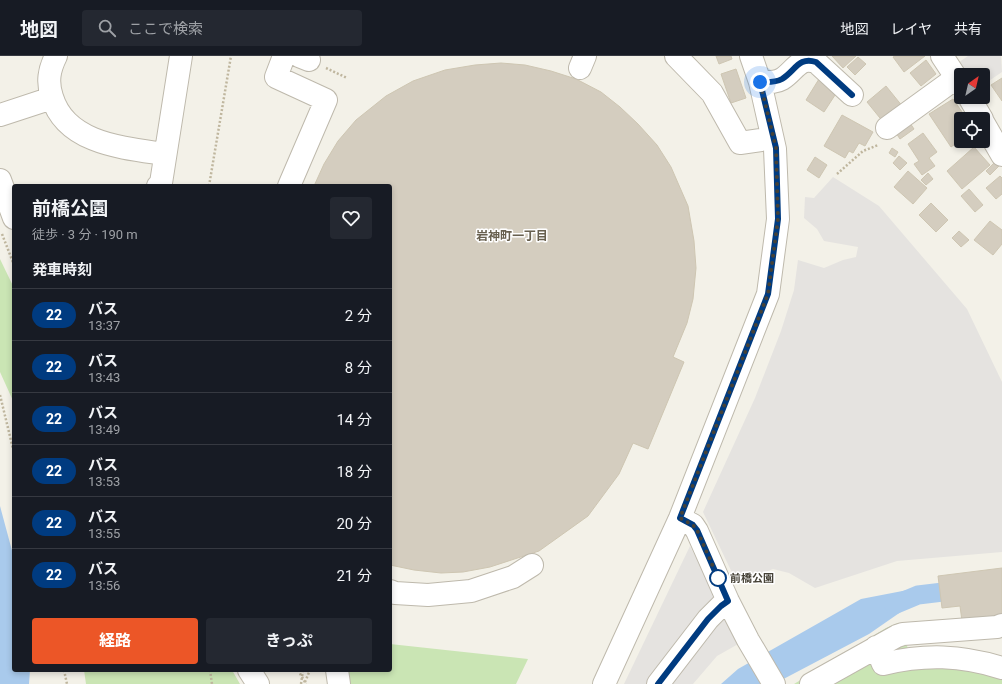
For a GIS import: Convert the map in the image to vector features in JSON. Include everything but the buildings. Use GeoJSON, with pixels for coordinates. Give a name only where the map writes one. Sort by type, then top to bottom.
{"type":"FeatureCollection","features":[{"type":"Feature","properties":{"kind":"street"},"geometry":{"type":"LineString","coordinates":[[56,56],[49,75],[50,90],[56,108],[63,118],[78,131],[94,139],[123,147],[165,154]]}},
{"type":"Feature","properties":{"kind":"street"},"geometry":{"type":"LineString","coordinates":[[159,184],[181,56]]}},
{"type":"Feature","properties":{"kind":"street"},"geometry":{"type":"LineString","coordinates":[[284,56],[276,77],[326,100],[289,184]]}},
{"type":"Feature","properties":{"kind":"street"},"geometry":{"type":"LineString","coordinates":[[676,56],[712,93],[740,142],[761,140]]}},
{"type":"Feature","properties":{"kind":"street"},"geometry":{"type":"LineString","coordinates":[[604,684],[680,518],[768,294],[778,219],[776,148],[760,82],[751,56]]}},
{"type":"Feature","properties":{"kind":"street"},"geometry":{"type":"LineString","coordinates":[[942,56],[954,74]]}},
{"type":"Feature","properties":{"kind":"street"},"geometry":{"type":"LineString","coordinates":[[760,82],[773,82],[782,79],[804,60],[809,59],[816,62],[852,95]]}},
{"type":"Feature","properties":{"kind":"street"},"geometry":{"type":"LineString","coordinates":[[887,128],[954,84]]}},
{"type":"Feature","properties":{"kind":"street"},"geometry":{"type":"LineString","coordinates":[[0,116],[52,98]]}},
{"type":"Feature","properties":{"kind":"street"},"geometry":{"type":"LineString","coordinates":[[990,134],[1002,154]]}},
{"type":"Feature","properties":{"kind":"street"},"geometry":{"type":"LineString","coordinates":[[0,180],[12,213]]}},
{"type":"Feature","properties":{"kind":"street"},"geometry":{"type":"LineString","coordinates":[[680,518],[693,525],[697,530],[728,601],[748,640],[774,684]]}},
{"type":"Feature","properties":{"kind":"street"},"geometry":{"type":"LineString","coordinates":[[392,592],[428,595],[471,591],[513,577],[532,565]]}},
{"type":"Feature","properties":{"kind":"street"},"geometry":{"type":"LineString","coordinates":[[658,684],[711,615],[728,601]]}},
{"type":"Feature","properties":{"kind":"street"},"geometry":{"type":"LineString","coordinates":[[811,684],[876,647],[903,634],[998,627],[1002,625]]}},
{"type":"Feature","properties":{"kind":"street"},"geometry":{"type":"LineString","coordinates":[[876,647],[883,664],[905,658],[931,656],[964,658],[1002,668]]}},
{"type":"Feature","properties":{"kind":"street"},"geometry":{"type":"LineString","coordinates":[[250,672],[258,684]]}},
{"type":"Feature","properties":{"kind":"street"},"geometry":{"type":"LineString","coordinates":[[337,672],[339,684]]}},
{"type":"Feature","properties":{"kind":"path"},"geometry":{"type":"LineString","coordinates":[[209,184],[231,56]]}},
{"type":"Feature","properties":{"kind":"path"},"geometry":{"type":"LineString","coordinates":[[837,174],[863,151],[882,144],[880,134],[887,128]]}},
{"type":"Feature","properties":{"kind":"path"},"geometry":{"type":"LineString","coordinates":[[0,228],[12,260]]}},
{"type":"Feature","properties":{"kind":"path"},"geometry":{"type":"LineString","coordinates":[[0,396],[12,445]]}},
{"type":"Feature","properties":{"kind":"path"},"geometry":{"type":"LineString","coordinates":[[64,672],[67,684]]}},
{"type":"Feature","properties":{"kind":"path"},"geometry":{"type":"LineString","coordinates":[[210,672],[212,684]]}},
{"type":"Feature","properties":{"kind":"path"},"geometry":{"type":"LineString","coordinates":[[299,672],[305,683]]}},
{"type":"Feature","properties":{"kind":"path"},"geometry":{"type":"LineString","coordinates":[[301,684],[303,672]]}},
{"type":"Feature","properties":{"kind":"path"},"geometry":{"type":"LineString","coordinates":[[305,683],[309,672]]}},
{"type":"Feature","properties":{"kind":"green space"},"geometry":{"type":"Polygon","coordinates":[[[0,259],[12,284],[12,399],[0,372],[0,259]]]}},
{"type":"Feature","properties":{"kind":"green space"},"geometry":{"type":"Polygon","coordinates":[[[898,623],[909,651],[1002,660],[1002,684],[794,684],[886,628],[898,623]]]}},
{"type":"Feature","properties":{"kind":"green space"},"geometry":{"type":"Polygon","coordinates":[[[392,644],[528,659],[516,684],[350,684],[346,672],[392,672],[392,644]]]}},
{"type":"Feature","properties":{"kind":"green space"},"geometry":{"type":"Polygon","coordinates":[[[84,672],[233,672],[240,684],[86,684],[84,672]]]}},
{"type":"Feature","properties":{"kind":"shaded area"},"geometry":{"type":"Polygon","coordinates":[[[968,56],[1001,56],[1002,72],[990,80],[990,68],[954,69],[952,67],[968,56]]]}},
{"type":"Feature","properties":{"kind":"shaded area"},"geometry":{"type":"Polygon","coordinates":[[[833,177],[879,206],[967,309],[1002,382],[1002,552],[897,561],[815,588],[789,573],[773,569],[737,583],[703,512],[755,398],[781,331],[794,290],[798,260],[824,268],[843,260],[856,257],[858,247],[824,241],[817,229],[804,218],[805,197],[814,198],[833,177]]]}},
{"type":"Feature","properties":{"kind":"shaded area"},"geometry":{"type":"Polygon","coordinates":[[[690,546],[740,643],[717,656],[693,684],[624,684],[690,546]]]}},
{"type":"Feature","properties":{"kind":"water"},"geometry":{"type":"Polygon","coordinates":[[[0,506],[12,551],[12,672],[30,672],[29,684],[0,684],[0,506]]]}},
{"type":"Feature","properties":{"kind":"water"},"geometry":{"type":"Polygon","coordinates":[[[918,588],[918,600],[869,634],[774,684],[721,684],[738,669],[861,599],[918,588]]]}},
{"type":"Feature","properties":{"kind":"waterway"},"geometry":{"type":"LineString","coordinates":[[894,605],[918,595],[1002,585]]}},
{"type":"Feature","properties":{"kind":"bus line","name":"22"},"geometry":{"type":"LineString","coordinates":[[658,684],[708,619],[728,601],[697,530],[693,525],[680,518],[768,294],[778,219],[776,148],[760,82],[773,82],[782,79],[804,60],[809,59],[816,62],[852,95]]}},
{"type":"Feature","properties":{"kind":"place","name":"前橋公園"},"geometry":{"type":"Point","coordinates":[718,578]}},
{"type":"Feature","properties":{"kind":"district","name":"岩神町一丁目"},"geometry":{"type":"Point","coordinates":[512,236]}},
{"type":"Feature","properties":{"kind":"route"},"geometry":{"type":"LineString","coordinates":[[718,578],[697,530],[693,525],[680,518],[768,294],[778,219],[776,148],[760,82]]}}]}
